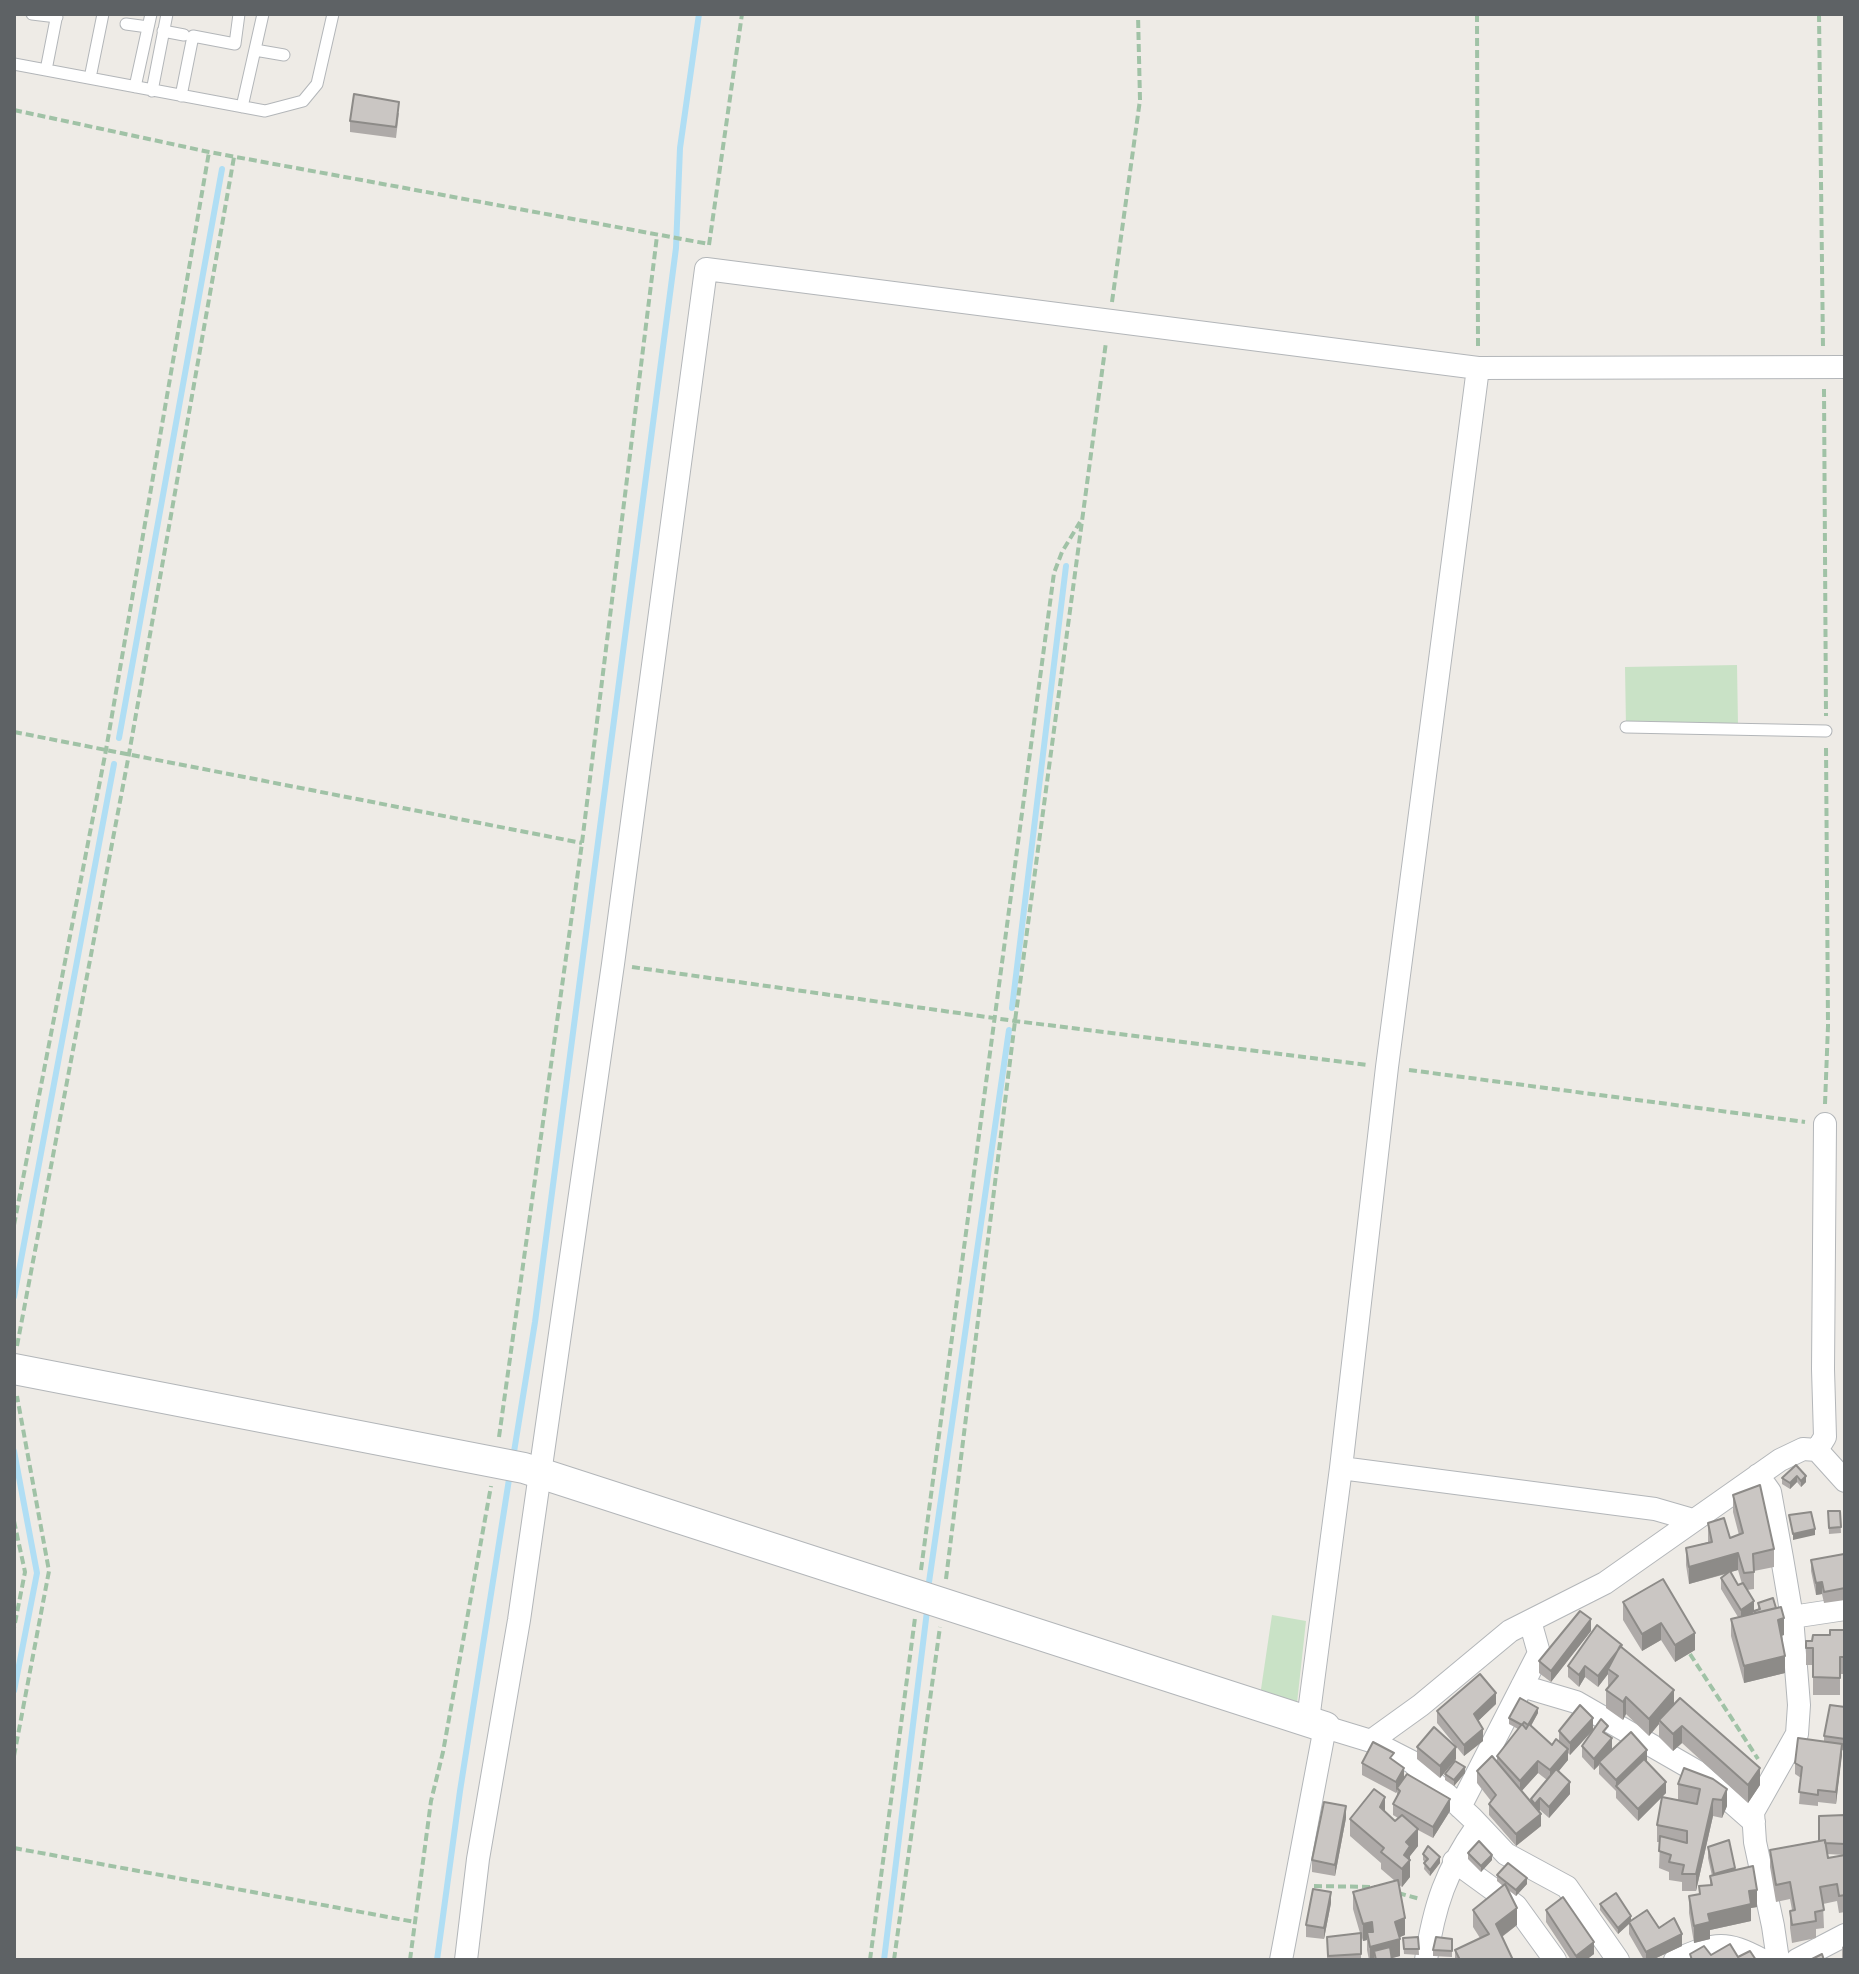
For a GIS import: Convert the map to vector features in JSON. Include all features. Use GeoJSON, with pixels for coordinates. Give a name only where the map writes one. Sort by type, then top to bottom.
{"type":"FeatureCollection","features":[{"type":"Feature","properties":{"kind":"street"},"geometry":{"type":"LineString","coordinates":[[466,1960],[478,1859],[517,1635],[517,1467],[613,964],[706,269],[1478,368],[1834,368]]}},
{"type":"Feature","properties":{"kind":"street"},"geometry":{"type":"LineString","coordinates":[[1281,1960],[1295,1886],[1317,1723],[1341,1468],[1387,1067],[1478,368]]}},
{"type":"Feature","properties":{"kind":"street"},"geometry":{"type":"LineString","coordinates":[[1817,1450],[1825,1437],[1825,1124]]}},
{"type":"Feature","properties":{"kind":"street"},"geometry":{"type":"LineString","coordinates":[[15,1379],[517,1467],[1371,1741],[1412,1762],[1506,1854],[1567,1887],[1618,1960]]}},
{"type":"Feature","properties":{"kind":"street"},"geometry":{"type":"LineString","coordinates":[[1371,1741],[1421,1705],[1510,1631],[1605,1583],[1758,1475],[1803,1449],[1817,1450],[1845,1481]]}},
{"type":"Feature","properties":{"kind":"street"},"geometry":{"type":"LineString","coordinates":[[1341,1468],[1655,1509],[1693,1520]]}},
{"type":"Feature","properties":{"kind":"street"},"geometry":{"type":"LineString","coordinates":[[1758,1475],[1770,1492],[1792,1617],[1799,1705],[1797,1734],[1753,1812],[1755,1842],[1778,1960]]}},
{"type":"Feature","properties":{"kind":"street"},"geometry":{"type":"LineString","coordinates":[[1792,1617],[1845,1609]]}},
{"type":"Feature","properties":{"kind":"street"},"geometry":{"type":"LineString","coordinates":[[1460,1807],[1539,1653],[1530,1621]]}},
{"type":"Feature","properties":{"kind":"street"},"geometry":{"type":"LineString","coordinates":[[1522,1686],[1576,1702],[1696,1771],[1754,1822]]}},
{"type":"Feature","properties":{"kind":"street"},"geometry":{"type":"LineString","coordinates":[[1426,1960],[1433,1913],[1454,1861],[1478,1825]]}},
{"type":"Feature","properties":{"kind":"street"},"geometry":{"type":"LineString","coordinates":[[1454,1861],[1516,1906],[1555,1960]]}},
{"type":"Feature","properties":{"kind":"street"},"geometry":{"type":"LineString","coordinates":[[1797,1960],[1845,1935]]}},
{"type":"Feature","properties":{"kind":"street"},"geometry":{"type":"LineString","coordinates":[[1675,1960],[1710,1946],[1736,1945],[1762,1960]]}},
{"type":"Feature","properties":{"kind":"lane"},"geometry":{"type":"LineString","coordinates":[[32,14],[57,16],[46,70]]}},
{"type":"Feature","properties":{"kind":"lane"},"geometry":{"type":"LineString","coordinates":[[90,78],[103,14]]}},
{"type":"Feature","properties":{"kind":"lane"},"geometry":{"type":"LineString","coordinates":[[135,87],[151,14]]}},
{"type":"Feature","properties":{"kind":"lane"},"geometry":{"type":"LineString","coordinates":[[152,91],[167,14]]}},
{"type":"Feature","properties":{"kind":"lane"},"geometry":{"type":"LineString","coordinates":[[181,96],[193,36],[235,44],[239,14]]}},
{"type":"Feature","properties":{"kind":"lane"},"geometry":{"type":"LineString","coordinates":[[242,107],[263,14]]}},
{"type":"Feature","properties":{"kind":"lane"},"geometry":{"type":"LineString","coordinates":[[14,64],[265,111],[303,101],[317,84],[333,14]]}},
{"type":"Feature","properties":{"kind":"lane"},"geometry":{"type":"LineString","coordinates":[[126,24],[148,27]]}},
{"type":"Feature","properties":{"kind":"lane"},"geometry":{"type":"LineString","coordinates":[[163,31],[184,35]]}},
{"type":"Feature","properties":{"kind":"lane"},"geometry":{"type":"LineString","coordinates":[[255,50],[284,55]]}},
{"type":"Feature","properties":{"kind":"lane"},"geometry":{"type":"LineString","coordinates":[[1626,727],[1826,731]]}},
{"type":"Feature","properties":{"kind":"path"},"geometry":{"type":"LineString","coordinates":[[706,269],[742,14]]}},
{"type":"Feature","properties":{"kind":"path"},"geometry":{"type":"LineString","coordinates":[[870,1960],[930,1598],[1015,1021],[1140,100],[1138,14]]}},
{"type":"Feature","properties":{"kind":"path"},"geometry":{"type":"LineString","coordinates":[[1477,14],[1478,368]]}},
{"type":"Feature","properties":{"kind":"path"},"geometry":{"type":"LineString","coordinates":[[613,964],[996,1019],[1825,1124],[1828,1026],[1826,731],[1834,368],[1819,14]]}},
{"type":"Feature","properties":{"kind":"path"},"geometry":{"type":"LineString","coordinates":[[14,110],[234,157],[709,244]]}},
{"type":"Feature","properties":{"kind":"path"},"geometry":{"type":"LineString","coordinates":[[14,1225],[106,750],[209,152]]}},
{"type":"Feature","properties":{"kind":"path"},"geometry":{"type":"LineString","coordinates":[[14,1360],[129,754],[234,157]]}},
{"type":"Feature","properties":{"kind":"path"},"geometry":{"type":"LineString","coordinates":[[410,1960],[431,1801],[443,1752],[480,1539],[517,1467],[582,843],[657,236]]}},
{"type":"Feature","properties":{"kind":"path"},"geometry":{"type":"LineString","coordinates":[[894,1960],[930,1598],[996,1019],[1054,573],[1062,552],[1081,520]]}},
{"type":"Feature","properties":{"kind":"path"},"geometry":{"type":"LineString","coordinates":[[14,732],[582,843]]}},
{"type":"Feature","properties":{"kind":"path"},"geometry":{"type":"LineString","coordinates":[[14,1756],[49,1571],[15,1379]]}},
{"type":"Feature","properties":{"kind":"path"},"geometry":{"type":"LineString","coordinates":[[14,1521],[25,1572],[14,1628]]}},
{"type":"Feature","properties":{"kind":"path"},"geometry":{"type":"LineString","coordinates":[[1690,1654],[1771,1780]]}},
{"type":"Feature","properties":{"kind":"path"},"geometry":{"type":"LineString","coordinates":[[14,1848],[415,1922]]}},
{"type":"Feature","properties":{"kind":"path"},"geometry":{"type":"LineString","coordinates":[[1295,1886],[1373,1886],[1438,1903]]}},
{"type":"Feature","properties":{"kind":"green space"},"geometry":{"type":"Polygon","coordinates":[[[1737,665],[1738,725],[1626,727],[1625,667],[1737,665]]]}},
{"type":"Feature","properties":{"kind":"green space"},"geometry":{"type":"Polygon","coordinates":[[[1272,1615],[1306,1621],[1297,1703],[1260,1696],[1272,1615]]]}},
{"type":"Feature","properties":{"kind":"building"},"geometry":{"type":"Polygon","coordinates":[[[354,94],[399,102],[396,127],[350,121],[354,94]]]}},
{"type":"Feature","properties":{"kind":"building"},"geometry":{"type":"Polygon","coordinates":[[[1796,1465],[1806,1476],[1801,1481],[1797,1476],[1790,1483],[1782,1478],[1796,1465]]]}},
{"type":"Feature","properties":{"kind":"building"},"geometry":{"type":"Polygon","coordinates":[[[1760,1485],[1774,1549],[1753,1554],[1754,1572],[1744,1573],[1738,1553],[1689,1567],[1686,1548],[1712,1542],[1708,1523],[1724,1518],[1730,1538],[1743,1533],[1733,1495],[1760,1485]]]}},
{"type":"Feature","properties":{"kind":"building"},"geometry":{"type":"Polygon","coordinates":[[[1828,1511],[1840,1511],[1841,1527],[1829,1528],[1828,1511]]]}},
{"type":"Feature","properties":{"kind":"building"},"geometry":{"type":"Polygon","coordinates":[[[1811,1512],[1815,1529],[1793,1534],[1789,1515],[1811,1512]]]}},
{"type":"Feature","properties":{"kind":"building"},"geometry":{"type":"Polygon","coordinates":[[[1844,1554],[1845,1588],[1824,1592],[1822,1582],[1816,1583],[1811,1560],[1844,1554]]]}},
{"type":"Feature","properties":{"kind":"building"},"geometry":{"type":"Polygon","coordinates":[[[1730,1571],[1738,1585],[1743,1583],[1754,1601],[1741,1610],[1721,1578],[1730,1571]]]}},
{"type":"Feature","properties":{"kind":"building"},"geometry":{"type":"Polygon","coordinates":[[[1663,1579],[1695,1633],[1675,1645],[1661,1623],[1642,1634],[1623,1602],[1663,1579]]]}},
{"type":"Feature","properties":{"kind":"building"},"geometry":{"type":"Polygon","coordinates":[[[1773,1598],[1776,1608],[1755,1613],[1760,1609],[1758,1603],[1773,1598]]]}},
{"type":"Feature","properties":{"kind":"building"},"geometry":{"type":"Polygon","coordinates":[[[1781,1607],[1784,1618],[1778,1620],[1785,1656],[1744,1666],[1731,1619],[1781,1607]]]}},
{"type":"Feature","properties":{"kind":"building"},"geometry":{"type":"Polygon","coordinates":[[[1580,1611],[1591,1619],[1551,1671],[1539,1661],[1580,1611]]]}},
{"type":"Feature","properties":{"kind":"building"},"geometry":{"type":"Polygon","coordinates":[[[1597,1625],[1622,1645],[1598,1676],[1585,1666],[1579,1675],[1568,1666],[1597,1625]]]}},
{"type":"Feature","properties":{"kind":"building"},"geometry":{"type":"Polygon","coordinates":[[[1830,1630],[1845,1630],[1845,1657],[1840,1657],[1840,1678],[1813,1677],[1813,1648],[1806,1648],[1806,1641],[1812,1641],[1813,1635],[1830,1635],[1830,1630]]]}},
{"type":"Feature","properties":{"kind":"building"},"geometry":{"type":"Polygon","coordinates":[[[1620,1646],[1674,1690],[1649,1719],[1626,1697],[1623,1702],[1606,1690],[1618,1676],[1608,1669],[1620,1646]]]}},
{"type":"Feature","properties":{"kind":"building"},"geometry":{"type":"Polygon","coordinates":[[[1480,1674],[1496,1693],[1474,1714],[1483,1729],[1464,1745],[1437,1711],[1480,1674]]]}},
{"type":"Feature","properties":{"kind":"building"},"geometry":{"type":"Polygon","coordinates":[[[1520,1698],[1538,1708],[1528,1725],[1509,1718],[1520,1698]]]}},
{"type":"Feature","properties":{"kind":"building"},"geometry":{"type":"Polygon","coordinates":[[[1680,1698],[1760,1768],[1748,1785],[1682,1726],[1673,1734],[1659,1720],[1680,1698]]]}},
{"type":"Feature","properties":{"kind":"building"},"geometry":{"type":"Polygon","coordinates":[[[1580,1705],[1593,1718],[1570,1743],[1559,1731],[1580,1705]]]}},
{"type":"Feature","properties":{"kind":"building"},"geometry":{"type":"Polygon","coordinates":[[[1830,1705],[1845,1707],[1845,1739],[1824,1736],[1830,1705]]]}},
{"type":"Feature","properties":{"kind":"building"},"geometry":{"type":"Polygon","coordinates":[[[1601,1719],[1608,1726],[1603,1732],[1612,1738],[1594,1759],[1582,1746],[1601,1719]]]}},
{"type":"Feature","properties":{"kind":"building"},"geometry":{"type":"Polygon","coordinates":[[[1522,1724],[1526,1729],[1529,1724],[1552,1745],[1556,1739],[1568,1749],[1550,1770],[1538,1761],[1520,1781],[1497,1756],[1522,1724]]]}},
{"type":"Feature","properties":{"kind":"building"},"geometry":{"type":"Polygon","coordinates":[[[1434,1727],[1456,1747],[1440,1766],[1417,1747],[1434,1727]]]}},
{"type":"Feature","properties":{"kind":"building"},"geometry":{"type":"Polygon","coordinates":[[[1631,1732],[1647,1750],[1616,1780],[1599,1762],[1631,1732]]]}},
{"type":"Feature","properties":{"kind":"building"},"geometry":{"type":"Polygon","coordinates":[[[1798,1738],[1842,1744],[1836,1792],[1818,1790],[1818,1795],[1799,1792],[1802,1767],[1795,1763],[1798,1738]]]}},
{"type":"Feature","properties":{"kind":"building"},"geometry":{"type":"Polygon","coordinates":[[[1373,1742],[1394,1753],[1390,1758],[1404,1768],[1396,1782],[1362,1763],[1373,1742]]]}},
{"type":"Feature","properties":{"kind":"building"},"geometry":{"type":"Polygon","coordinates":[[[1492,1756],[1541,1814],[1516,1834],[1489,1804],[1496,1795],[1477,1771],[1492,1756]]]}},
{"type":"Feature","properties":{"kind":"building"},"geometry":{"type":"Polygon","coordinates":[[[1644,1759],[1666,1782],[1638,1809],[1616,1786],[1644,1759]]]}},
{"type":"Feature","properties":{"kind":"building"},"geometry":{"type":"Polygon","coordinates":[[[1455,1761],[1465,1767],[1454,1780],[1445,1774],[1455,1761]]]}},
{"type":"Feature","properties":{"kind":"building"},"geometry":{"type":"Polygon","coordinates":[[[1684,1768],[1713,1779],[1727,1789],[1722,1800],[1713,1799],[1696,1874],[1682,1874],[1684,1865],[1669,1862],[1671,1855],[1659,1851],[1660,1836],[1687,1843],[1687,1831],[1657,1825],[1662,1797],[1697,1804],[1700,1789],[1678,1784],[1684,1768]]]}},
{"type":"Feature","properties":{"kind":"building"},"geometry":{"type":"Polygon","coordinates":[[[1556,1769],[1570,1782],[1549,1807],[1540,1798],[1535,1804],[1531,1799],[1556,1769]]]}},
{"type":"Feature","properties":{"kind":"building"},"geometry":{"type":"Polygon","coordinates":[[[1407,1774],[1450,1799],[1433,1827],[1393,1804],[1400,1791],[1397,1788],[1407,1774]]]}},
{"type":"Feature","properties":{"kind":"building"},"geometry":{"type":"Polygon","coordinates":[[[1374,1789],[1385,1797],[1380,1807],[1395,1821],[1402,1815],[1418,1829],[1406,1842],[1410,1846],[1404,1855],[1410,1860],[1402,1869],[1381,1852],[1384,1848],[1350,1819],[1374,1789]]]}},
{"type":"Feature","properties":{"kind":"building"},"geometry":{"type":"Polygon","coordinates":[[[1324,1802],[1346,1806],[1335,1865],[1312,1860],[1324,1802]]]}},
{"type":"Feature","properties":{"kind":"building"},"geometry":{"type":"Polygon","coordinates":[[[1845,1815],[1845,1844],[1819,1841],[1819,1816],[1845,1815]]]}},
{"type":"Feature","properties":{"kind":"building"},"geometry":{"type":"Polygon","coordinates":[[[1729,1840],[1735,1868],[1714,1874],[1708,1847],[1729,1840]]]}},
{"type":"Feature","properties":{"kind":"building"},"geometry":{"type":"Polygon","coordinates":[[[1825,1840],[1828,1858],[1845,1855],[1845,1895],[1839,1896],[1837,1884],[1820,1887],[1824,1910],[1815,1912],[1816,1921],[1792,1925],[1790,1911],[1795,1910],[1790,1882],[1776,1885],[1770,1850],[1825,1840]]]}},
{"type":"Feature","properties":{"kind":"building"},"geometry":{"type":"Polygon","coordinates":[[[1479,1841],[1492,1855],[1481,1866],[1468,1853],[1479,1841]]]}},
{"type":"Feature","properties":{"kind":"building"},"geometry":{"type":"Polygon","coordinates":[[[1428,1846],[1440,1857],[1430,1870],[1424,1863],[1428,1859],[1423,1854],[1428,1846]]]}},
{"type":"Feature","properties":{"kind":"building"},"geometry":{"type":"Polygon","coordinates":[[[1508,1863],[1527,1878],[1516,1890],[1497,1875],[1508,1863]]]}},
{"type":"Feature","properties":{"kind":"building"},"geometry":{"type":"Polygon","coordinates":[[[1753,1866],[1757,1890],[1749,1891],[1751,1904],[1708,1914],[1710,1922],[1694,1926],[1689,1896],[1700,1894],[1699,1886],[1712,1885],[1710,1876],[1753,1866]]]}},
{"type":"Feature","properties":{"kind":"building"},"geometry":{"type":"Polygon","coordinates":[[[1398,1880],[1405,1918],[1395,1922],[1400,1939],[1370,1947],[1367,1932],[1373,1932],[1372,1922],[1363,1924],[1353,1892],[1398,1880]]]}},
{"type":"Feature","properties":{"kind":"building"},"geometry":{"type":"Polygon","coordinates":[[[1505,1884],[1517,1908],[1496,1924],[1513,1960],[1460,1960],[1455,1950],[1489,1934],[1473,1910],[1505,1884]]]}},
{"type":"Feature","properties":{"kind":"building"},"geometry":{"type":"Polygon","coordinates":[[[1313,1889],[1331,1892],[1324,1928],[1306,1925],[1313,1889]]]}},
{"type":"Feature","properties":{"kind":"building"},"geometry":{"type":"Polygon","coordinates":[[[1616,1893],[1631,1916],[1618,1928],[1600,1904],[1616,1893]]]}},
{"type":"Feature","properties":{"kind":"building"},"geometry":{"type":"Polygon","coordinates":[[[1563,1897],[1594,1942],[1576,1956],[1546,1910],[1563,1897]]]}},
{"type":"Feature","properties":{"kind":"building"},"geometry":{"type":"Polygon","coordinates":[[[1647,1910],[1659,1928],[1674,1918],[1682,1934],[1646,1952],[1629,1922],[1647,1910]]]}},
{"type":"Feature","properties":{"kind":"building"},"geometry":{"type":"Polygon","coordinates":[[[1361,1933],[1361,1954],[1328,1956],[1327,1937],[1361,1933]]]}},
{"type":"Feature","properties":{"kind":"building"},"geometry":{"type":"Polygon","coordinates":[[[1418,1937],[1419,1949],[1404,1949],[1403,1938],[1418,1937]]]}},
{"type":"Feature","properties":{"kind":"building"},"geometry":{"type":"Polygon","coordinates":[[[1436,1937],[1452,1939],[1452,1951],[1433,1950],[1436,1937]]]}},
{"type":"Feature","properties":{"kind":"building"},"geometry":{"type":"Polygon","coordinates":[[[1730,1944],[1738,1957],[1750,1951],[1756,1960],[1692,1960],[1690,1954],[1704,1946],[1711,1955],[1730,1944]]]}},
{"type":"Feature","properties":{"kind":"building"},"geometry":{"type":"Polygon","coordinates":[[[1390,1947],[1392,1960],[1376,1960],[1374,1951],[1390,1947]]]}},
{"type":"Feature","properties":{"kind":"building"},"geometry":{"type":"Polygon","coordinates":[[[1822,1954],[1824,1960],[1810,1960],[1822,1954]]]}},
{"type":"Feature","properties":{"kind":"waterway"},"geometry":{"type":"LineString","coordinates":[[513,1458],[535,1322],[676,248],[680,148],[699,14]]}},
{"type":"Feature","properties":{"kind":"waterway"},"geometry":{"type":"LineString","coordinates":[[119,738],[222,169]]}},
{"type":"Feature","properties":{"kind":"waterway"},"geometry":{"type":"LineString","coordinates":[[1012,1008],[1066,566]]}},
{"type":"Feature","properties":{"kind":"waterway"},"geometry":{"type":"LineString","coordinates":[[14,1297],[114,764]]}},
{"type":"Feature","properties":{"kind":"waterway"},"geometry":{"type":"LineString","coordinates":[[929,1582],[1009,1030]]}},
{"type":"Feature","properties":{"kind":"waterway"},"geometry":{"type":"LineString","coordinates":[[14,1451],[37,1573],[14,1691]]}},
{"type":"Feature","properties":{"kind":"waterway"},"geometry":{"type":"LineString","coordinates":[[437,1960],[510,1473]]}},
{"type":"Feature","properties":{"kind":"waterway"},"geometry":{"type":"LineString","coordinates":[[884,1960],[927,1611]]}}]}
